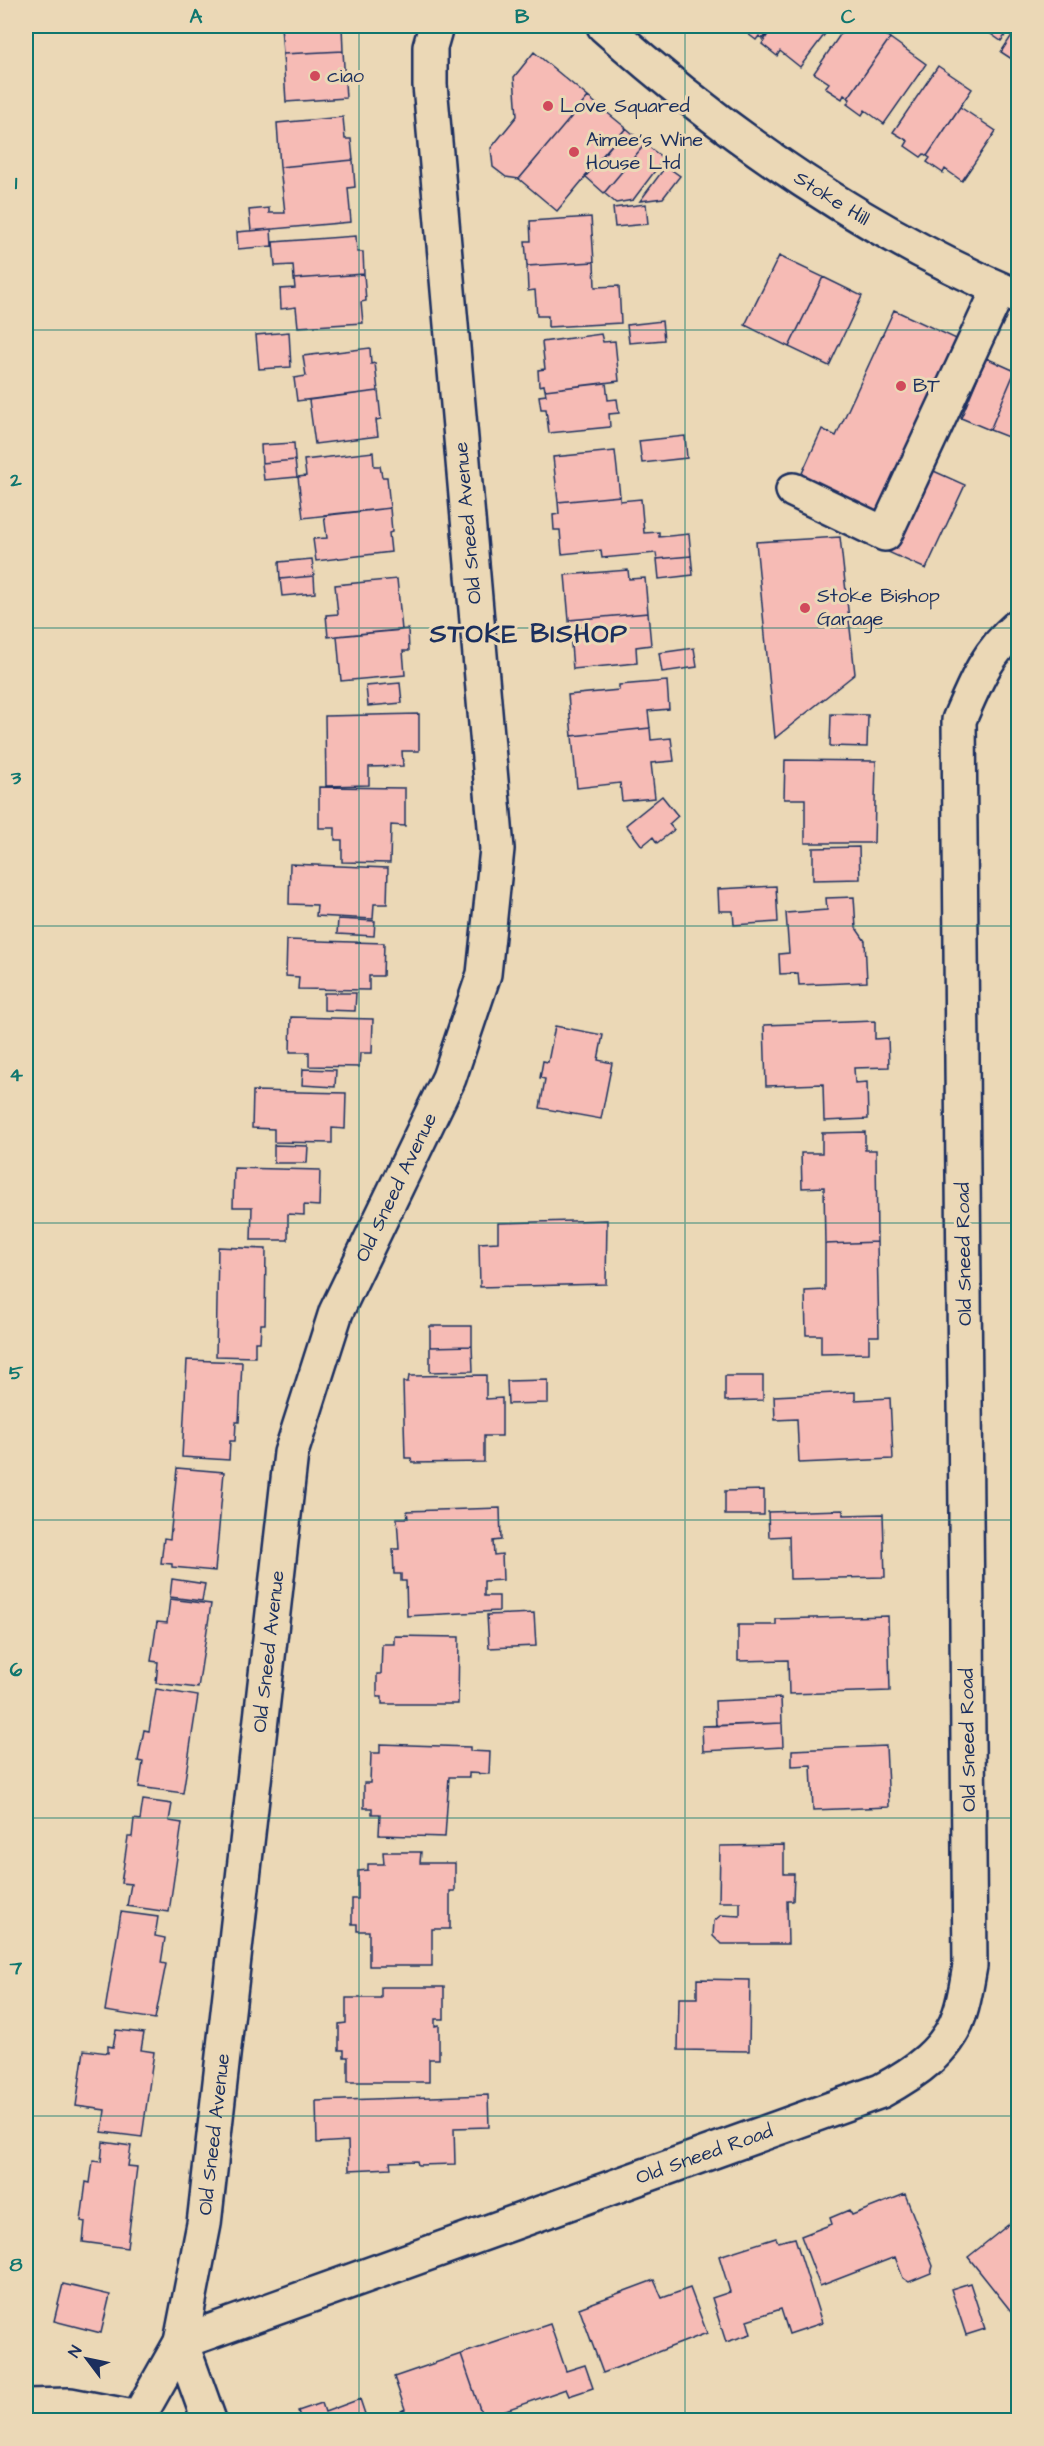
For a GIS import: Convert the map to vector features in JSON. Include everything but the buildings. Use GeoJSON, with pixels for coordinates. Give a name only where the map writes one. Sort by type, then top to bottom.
{"type":"FeatureCollection","features":[{"type":"Feature","properties":{"kind":"street","name":"Old Sneed Avenue"},"geometry":{"type":"LineString","coordinates":[[181,2342],[204,2224],[291,1453],[336,1312],[449,1078],[484,974],[497,849],[430,85],[430,47],[436,26]]}},
{"type":"Feature","properties":{"kind":"street","name":"Stoke Hill"},"geometry":{"type":"LineString","coordinates":[[604,26],[661,76],[808,185],[892,235],[1009,293]]}},
{"type":"Feature","properties":{"kind":"street"},"geometry":{"type":"LineString","coordinates":[[793,490],[885,534],[1009,293]]}},
{"type":"Feature","properties":{"kind":"street","name":"Old Sneed Road"},"geometry":{"type":"LineString","coordinates":[[181,2342],[881,2091],[915,2072],[945,2043],[960,2014],[970,1966],[959,720],[980,671],[1000,642],[1018,626]]}},
{"type":"Feature","properties":{"kind":"street"},"geometry":{"type":"LineString","coordinates":[[26,2406],[70,2405],[137,2419],[181,2342]]}},
{"type":"Feature","properties":{"kind":"street"},"geometry":{"type":"LineString","coordinates":[[181,2342],[209,2421]]}},
{"type":"Feature","properties":{"kind":"place","name":"ciao"},"geometry":{"type":"Point","coordinates":[315,76]}},
{"type":"Feature","properties":{"kind":"place","name":"Love Squared"},"geometry":{"type":"Point","coordinates":[548,106]}},
{"type":"Feature","properties":{"kind":"place","name":"Aimee's Wine House Ltd"},"geometry":{"type":"Point","coordinates":[574,152]}},
{"type":"Feature","properties":{"kind":"place","name":"BT"},"geometry":{"type":"Point","coordinates":[901,386]}},
{"type":"Feature","properties":{"kind":"place","name":"Stoke Bishop Garage"},"geometry":{"type":"Point","coordinates":[805,608]}},
{"type":"Feature","properties":{"kind":"district","name":"STOKE BISHOP"},"geometry":{"type":"Point","coordinates":[529,634]}}]}
